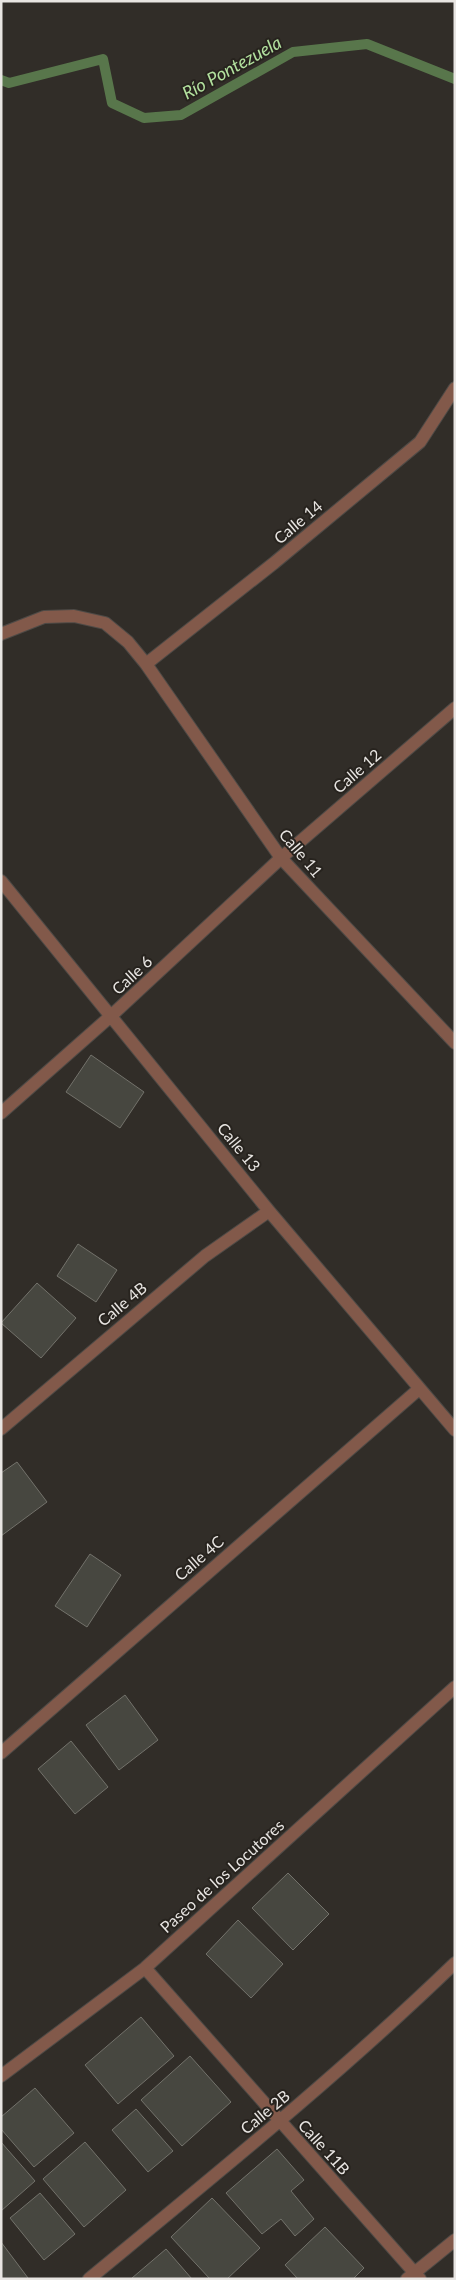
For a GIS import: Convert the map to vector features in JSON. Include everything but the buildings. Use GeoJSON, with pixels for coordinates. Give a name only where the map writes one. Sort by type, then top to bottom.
{"type":"FeatureCollection","features":[{"type":"Feature","properties":{"kind":"street","name":"Calle 14"},"geometry":{"type":"LineString","coordinates":[[146,664],[274,563],[420,442],[455,388]]}},
{"type":"Feature","properties":{"kind":"street","name":"Calle 11"},"geometry":{"type":"LineString","coordinates":[[1,634],[44,617],[74,616],[105,623],[128,642],[146,664],[282,858],[453,1038]]}},
{"type":"Feature","properties":{"kind":"street","name":"Calle 12"},"geometry":{"type":"LineString","coordinates":[[282,858],[455,708]]}},
{"type":"Feature","properties":{"kind":"street","name":"Calle 6"},"geometry":{"type":"LineString","coordinates":[[1,1113],[112,1015],[282,858]]}},
{"type":"Feature","properties":{"kind":"street","name":"Calle 13"},"geometry":{"type":"LineString","coordinates":[[1,881],[112,1015],[269,1211],[455,1430]]}},
{"type":"Feature","properties":{"kind":"street","name":"Calle 4B"},"geometry":{"type":"LineString","coordinates":[[1,1429],[204,1256],[269,1211]]}},
{"type":"Feature","properties":{"kind":"street","name":"Calle 4C"},"geometry":{"type":"LineString","coordinates":[[1,1753],[419,1389]]}},
{"type":"Feature","properties":{"kind":"street","name":"Paseo de los Locutores"},"geometry":{"type":"LineString","coordinates":[[1,2076],[145,1968],[455,1687]]}},
{"type":"Feature","properties":{"kind":"street","name":"Calle 2B"},"geometry":{"type":"LineString","coordinates":[[89,2279],[280,2122],[390,2026],[455,1963]]}},
{"type":"Feature","properties":{"kind":"street","name":"Calle 11B"},"geometry":{"type":"LineString","coordinates":[[145,1968],[414,2276]]}},
{"type":"Feature","properties":{"kind":"street"},"geometry":{"type":"LineString","coordinates":[[414,2276],[455,2240]]}},
{"type":"Feature","properties":{"kind":"waterway","name":"Río Pontezuela"},"geometry":{"type":"LineString","coordinates":[[1,80],[9,83],[103,59],[112,103],[144,118],[181,115],[293,52],[367,44],[455,79]]}}]}
